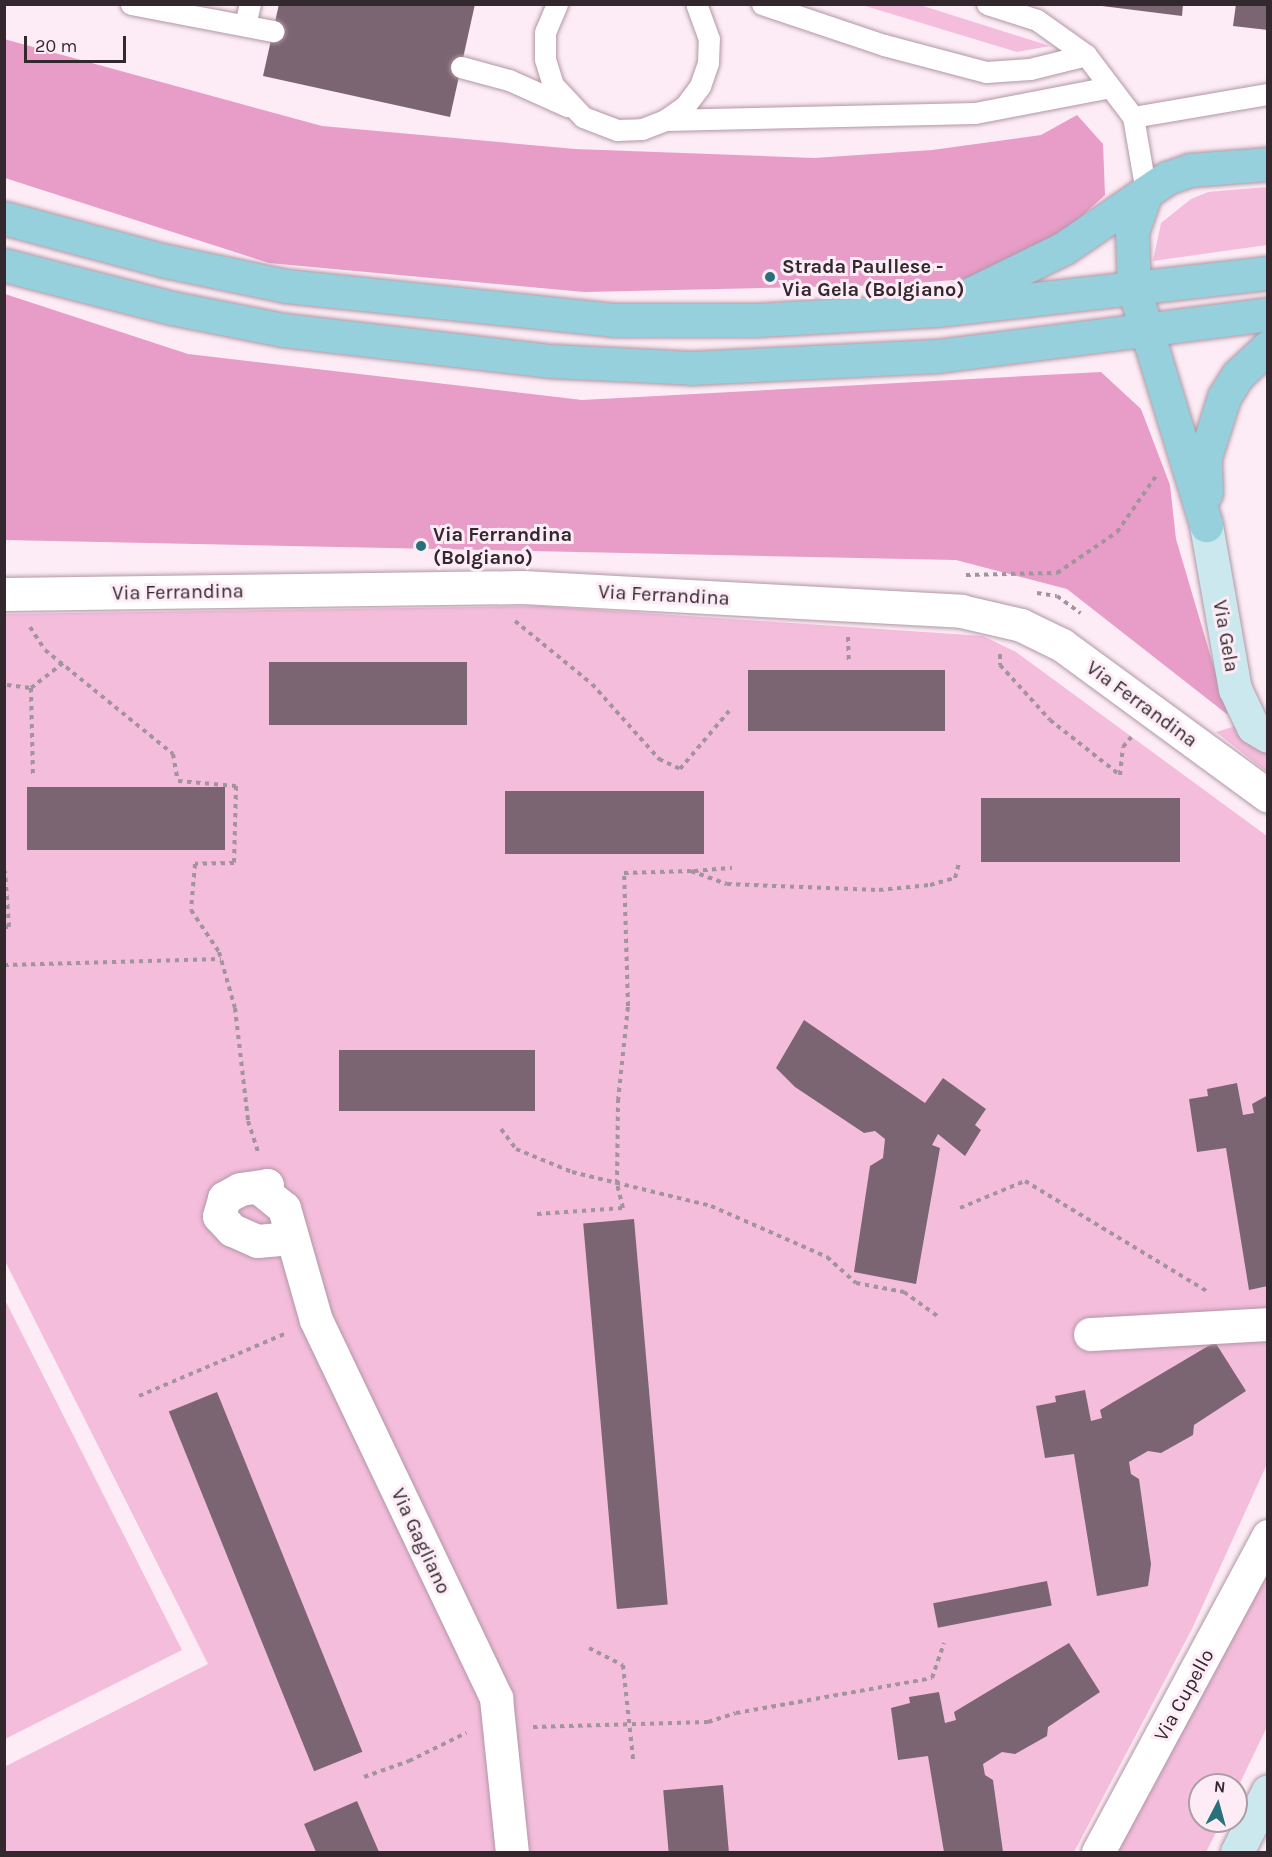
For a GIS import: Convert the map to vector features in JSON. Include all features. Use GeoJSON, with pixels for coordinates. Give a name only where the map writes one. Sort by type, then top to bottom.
{"type":"FeatureCollection","features":[{"type":"Feature","properties":{"kind":"main road"},"geometry":{"type":"LineString","coordinates":[[937,310],[1064,248],[1167,178],[1190,170],[1268,164]]}},
{"type":"Feature","properties":{"kind":"main road"},"geometry":{"type":"LineString","coordinates":[[1146,192],[1132,232],[1134,289],[1144,332],[1206,525]]}},
{"type":"Feature","properties":{"kind":"main road"},"geometry":{"type":"LineString","coordinates":[[4,218],[166,261],[286,286],[502,311],[613,320],[757,320],[937,310],[1268,273]]}},
{"type":"Feature","properties":{"kind":"main road"},"geometry":{"type":"LineString","coordinates":[[4,265],[172,308],[283,330],[551,362],[692,368],[780,366],[937,356],[1144,332],[1268,314]]}},
{"type":"Feature","properties":{"kind":"main road"},"geometry":{"type":"LineString","coordinates":[[1206,525],[1205,457],[1224,397],[1238,375],[1268,347]]}},
{"type":"Feature","properties":{"kind":"street","name":"Via Gela"},"geometry":{"type":"LineString","coordinates":[[1206,525],[1235,689],[1253,727],[1268,736]]}},
{"type":"Feature","properties":{"kind":"street","name":"Via Ferrandina"},"geometry":{"type":"LineString","coordinates":[[6,593],[494,588],[961,611],[1000,618],[1062,645],[1268,796]]}},
{"type":"Feature","properties":{"kind":"street","name":"Via Gagliano"},"geometry":{"type":"LineString","coordinates":[[267,1185],[263,1191],[284,1208],[316,1320],[496,1698],[512,1852]]}},
{"type":"Feature","properties":{"kind":"street"},"geometry":{"type":"LineString","coordinates":[[267,1185],[240,1189],[224,1198],[219,1216],[232,1230],[257,1241],[291,1238]]}},
{"type":"Feature","properties":{"kind":"street"},"geometry":{"type":"LineString","coordinates":[[1090,1334],[1268,1324]]}},
{"type":"Feature","properties":{"kind":"street","name":"Via Cupello"},"geometry":{"type":"LineString","coordinates":[[1098,1852],[1268,1536]]}},
{"type":"Feature","properties":{"kind":"street"},"geometry":{"type":"LineString","coordinates":[[1237,1852],[1268,1791]]}},
{"type":"Feature","properties":{"kind":"lane"},"geometry":{"type":"LineString","coordinates":[[131,4],[247,15],[273,31]]}},
{"type":"Feature","properties":{"kind":"lane"},"geometry":{"type":"LineString","coordinates":[[557,4],[545,32],[545,59],[553,84],[569,106]]}},
{"type":"Feature","properties":{"kind":"lane"},"geometry":{"type":"LineString","coordinates":[[461,67],[509,80],[569,106],[591,122],[617,130],[642,129],[665,120],[685,106],[700,86],[708,63],[709,39],[696,4]]}},
{"type":"Feature","properties":{"kind":"lane"},"geometry":{"type":"LineString","coordinates":[[762,4],[884,45],[986,72],[1030,69],[1086,55]]}},
{"type":"Feature","properties":{"kind":"lane"},"geometry":{"type":"LineString","coordinates":[[991,5],[1036,20],[1086,55],[1133,117],[1146,192]]}},
{"type":"Feature","properties":{"kind":"lane"},"geometry":{"type":"LineString","coordinates":[[665,120],[975,113],[1110,87]]}},
{"type":"Feature","properties":{"kind":"lane"},"geometry":{"type":"LineString","coordinates":[[1133,117],[1268,94]]}},
{"type":"Feature","properties":{"kind":"path"},"geometry":{"type":"LineString","coordinates":[[494,588],[514,621],[592,684],[659,759],[680,769],[729,711]]}},
{"type":"Feature","properties":{"kind":"path"},"geometry":{"type":"LineString","coordinates":[[6,593],[45,650],[173,754],[178,781],[236,786],[234,863],[195,864],[191,910],[221,959],[240,1036],[248,1121],[267,1185]]}},
{"type":"Feature","properties":{"kind":"path"},"geometry":{"type":"LineString","coordinates":[[1000,618],[1000,665],[1050,720],[1120,775],[1123,747],[1153,712]]}},
{"type":"Feature","properties":{"kind":"path"},"geometry":{"type":"LineString","coordinates":[[7,685],[31,688],[63,663]]}},
{"type":"Feature","properties":{"kind":"path"},"geometry":{"type":"LineString","coordinates":[[31,688],[33,778]]}},
{"type":"Feature","properties":{"kind":"path"},"geometry":{"type":"LineString","coordinates":[[691,871],[727,884],[879,890],[930,885],[955,878],[959,864]]}},
{"type":"Feature","properties":{"kind":"path"},"geometry":{"type":"LineString","coordinates":[[537,1214],[623,1208],[617,1184],[618,1101],[628,1006],[624,873],[732,868]]}},
{"type":"Feature","properties":{"kind":"path"},"geometry":{"type":"LineString","coordinates":[[4,927],[9,927],[5,871]]}},
{"type":"Feature","properties":{"kind":"path"},"geometry":{"type":"LineString","coordinates":[[4,965],[221,959]]}},
{"type":"Feature","properties":{"kind":"path"},"geometry":{"type":"LineString","coordinates":[[501,1129],[516,1149],[572,1172],[711,1206],[827,1257],[856,1283],[904,1292],[940,1318]]}},
{"type":"Feature","properties":{"kind":"path"},"geometry":{"type":"LineString","coordinates":[[960,1208],[1024,1181],[1218,1298]]}},
{"type":"Feature","properties":{"kind":"path"},"geometry":{"type":"LineString","coordinates":[[139,1396],[316,1320]]}},
{"type":"Feature","properties":{"kind":"path"},"geometry":{"type":"LineString","coordinates":[[364,1777],[409,1761],[466,1732],[499,1728],[708,1722],[736,1713],[932,1678],[945,1643]]}},
{"type":"Feature","properties":{"kind":"path"},"geometry":{"type":"LineString","coordinates":[[589,1648],[623,1665],[633,1759]]}},
{"type":"Feature","properties":{"kind":"shaded area"},"geometry":{"type":"Polygon","coordinates":[[[862,5],[920,5],[1050,46],[1017,52],[862,5]]]}},
{"type":"Feature","properties":{"kind":"shaded area"},"geometry":{"type":"Polygon","coordinates":[[[4,39],[322,126],[575,149],[814,158],[932,150],[1041,135],[1077,115],[1103,144],[1105,195],[1061,235],[966,279],[893,285],[584,292],[269,263],[5,178],[4,39]]]}},
{"type":"Feature","properties":{"kind":"shaded area"},"geometry":{"type":"Polygon","coordinates":[[[1267,187],[1267,245],[1153,261],[1161,223],[1191,199],[1208,192],[1267,187]]]}},
{"type":"Feature","properties":{"kind":"shaded area"},"geometry":{"type":"Polygon","coordinates":[[[5,294],[188,354],[582,400],[1101,372],[1141,409],[1170,485],[1176,539],[1228,715],[1067,589],[956,560],[5,540],[5,294]]]}},
{"type":"Feature","properties":{"kind":"shaded area"},"geometry":{"type":"Polygon","coordinates":[[[540,606],[983,636],[1016,652],[1267,836],[1267,1464],[1192,1629],[1074,1852],[5,1852],[4,1767],[208,1664],[5,1261],[5,614],[540,606]]]}},
{"type":"Feature","properties":{"kind":"shaded area"},"geometry":{"type":"Polygon","coordinates":[[[1242,724],[1267,741],[1267,772],[1216,732],[1242,724]]]}},
{"type":"Feature","properties":{"kind":"shaded area"},"geometry":{"type":"Polygon","coordinates":[[[4,1298],[182,1650],[5,1739],[4,1739],[4,1298]]]}},
{"type":"Feature","properties":{"kind":"shaded area"},"geometry":{"type":"Polygon","coordinates":[[[1267,1538],[1267,1727],[1245,1773],[1188,1773],[1188,1833],[1216,1833],[1206,1852],[1107,1852],[1267,1538]]]}},
{"type":"Feature","properties":{"kind":"building"},"geometry":{"type":"Polygon","coordinates":[[[279,4],[475,4],[450,117],[263,76],[279,4]]]}},
{"type":"Feature","properties":{"kind":"building"},"geometry":{"type":"Polygon","coordinates":[[[1086,4],[1183,4],[1182,16],[1086,4]]]}},
{"type":"Feature","properties":{"kind":"building"},"geometry":{"type":"Polygon","coordinates":[[[1236,4],[1268,4],[1268,30],[1233,26],[1236,4]]]}},
{"type":"Feature","properties":{"kind":"building"},"geometry":{"type":"Polygon","coordinates":[[[269,662],[467,662],[467,725],[269,725],[269,662]]]}},
{"type":"Feature","properties":{"kind":"building"},"geometry":{"type":"Polygon","coordinates":[[[748,670],[945,670],[945,731],[748,731],[748,670]]]}},
{"type":"Feature","properties":{"kind":"building"},"geometry":{"type":"Polygon","coordinates":[[[27,787],[225,787],[225,850],[27,850],[27,787]]]}},
{"type":"Feature","properties":{"kind":"building"},"geometry":{"type":"Polygon","coordinates":[[[505,791],[704,791],[704,854],[505,854],[505,791]]]}},
{"type":"Feature","properties":{"kind":"building"},"geometry":{"type":"Polygon","coordinates":[[[981,798],[1180,798],[1180,862],[981,862],[981,798]]]}},
{"type":"Feature","properties":{"kind":"building"},"geometry":{"type":"Polygon","coordinates":[[[804,1020],[925,1103],[943,1078],[986,1109],[975,1125],[981,1130],[965,1156],[938,1134],[932,1145],[940,1148],[916,1284],[854,1272],[870,1166],[883,1158],[885,1139],[875,1131],[864,1133],[795,1087],[776,1068],[804,1020]]]}},
{"type":"Feature","properties":{"kind":"building"},"geometry":{"type":"Polygon","coordinates":[[[339,1050],[535,1050],[535,1111],[339,1111],[339,1050]]]}},
{"type":"Feature","properties":{"kind":"building"},"geometry":{"type":"Polygon","coordinates":[[[1237,1083],[1243,1115],[1254,1113],[1252,1104],[1268,1095],[1268,1286],[1249,1290],[1226,1148],[1197,1152],[1189,1099],[1208,1096],[1207,1089],[1237,1083]]]}},
{"type":"Feature","properties":{"kind":"building"},"geometry":{"type":"Polygon","coordinates":[[[634,1219],[668,1605],[617,1609],[583,1223],[634,1219]]]}},
{"type":"Feature","properties":{"kind":"building"},"geometry":{"type":"Polygon","coordinates":[[[1215,1342],[1246,1391],[1194,1425],[1193,1435],[1161,1453],[1148,1451],[1129,1462],[1131,1474],[1139,1479],[1151,1564],[1148,1586],[1097,1596],[1074,1454],[1045,1458],[1036,1406],[1056,1402],[1055,1396],[1085,1390],[1091,1421],[1102,1418],[1100,1410],[1215,1342]]]}},
{"type":"Feature","properties":{"kind":"building"},"geometry":{"type":"Polygon","coordinates":[[[217,1392],[362,1752],[314,1771],[169,1411],[217,1392]]]}},
{"type":"Feature","properties":{"kind":"building"},"geometry":{"type":"Polygon","coordinates":[[[1047,1581],[1052,1606],[938,1628],[933,1603],[1047,1581]]]}},
{"type":"Feature","properties":{"kind":"building"},"geometry":{"type":"Polygon","coordinates":[[[1069,1643],[1100,1692],[1048,1727],[1047,1736],[1015,1754],[1002,1752],[983,1764],[985,1775],[993,1780],[1003,1852],[944,1852],[928,1756],[898,1760],[891,1708],[910,1703],[909,1697],[939,1692],[945,1723],[956,1720],[954,1712],[1069,1643]]]}},
{"type":"Feature","properties":{"kind":"building"},"geometry":{"type":"Polygon","coordinates":[[[723,1785],[729,1852],[669,1852],[663,1790],[723,1785]]]}},
{"type":"Feature","properties":{"kind":"building"},"geometry":{"type":"Polygon","coordinates":[[[357,1801],[379,1852],[316,1852],[304,1824],[357,1801]]]}},
{"type":"Feature","properties":{"kind":"place","name":"Strada Paullese - Via Gela (Bolgiano)"},"geometry":{"type":"Point","coordinates":[770,277]}},
{"type":"Feature","properties":{"kind":"place","name":"Via Ferrandina (Bolgiano)"},"geometry":{"type":"Point","coordinates":[421,546]}}]}
